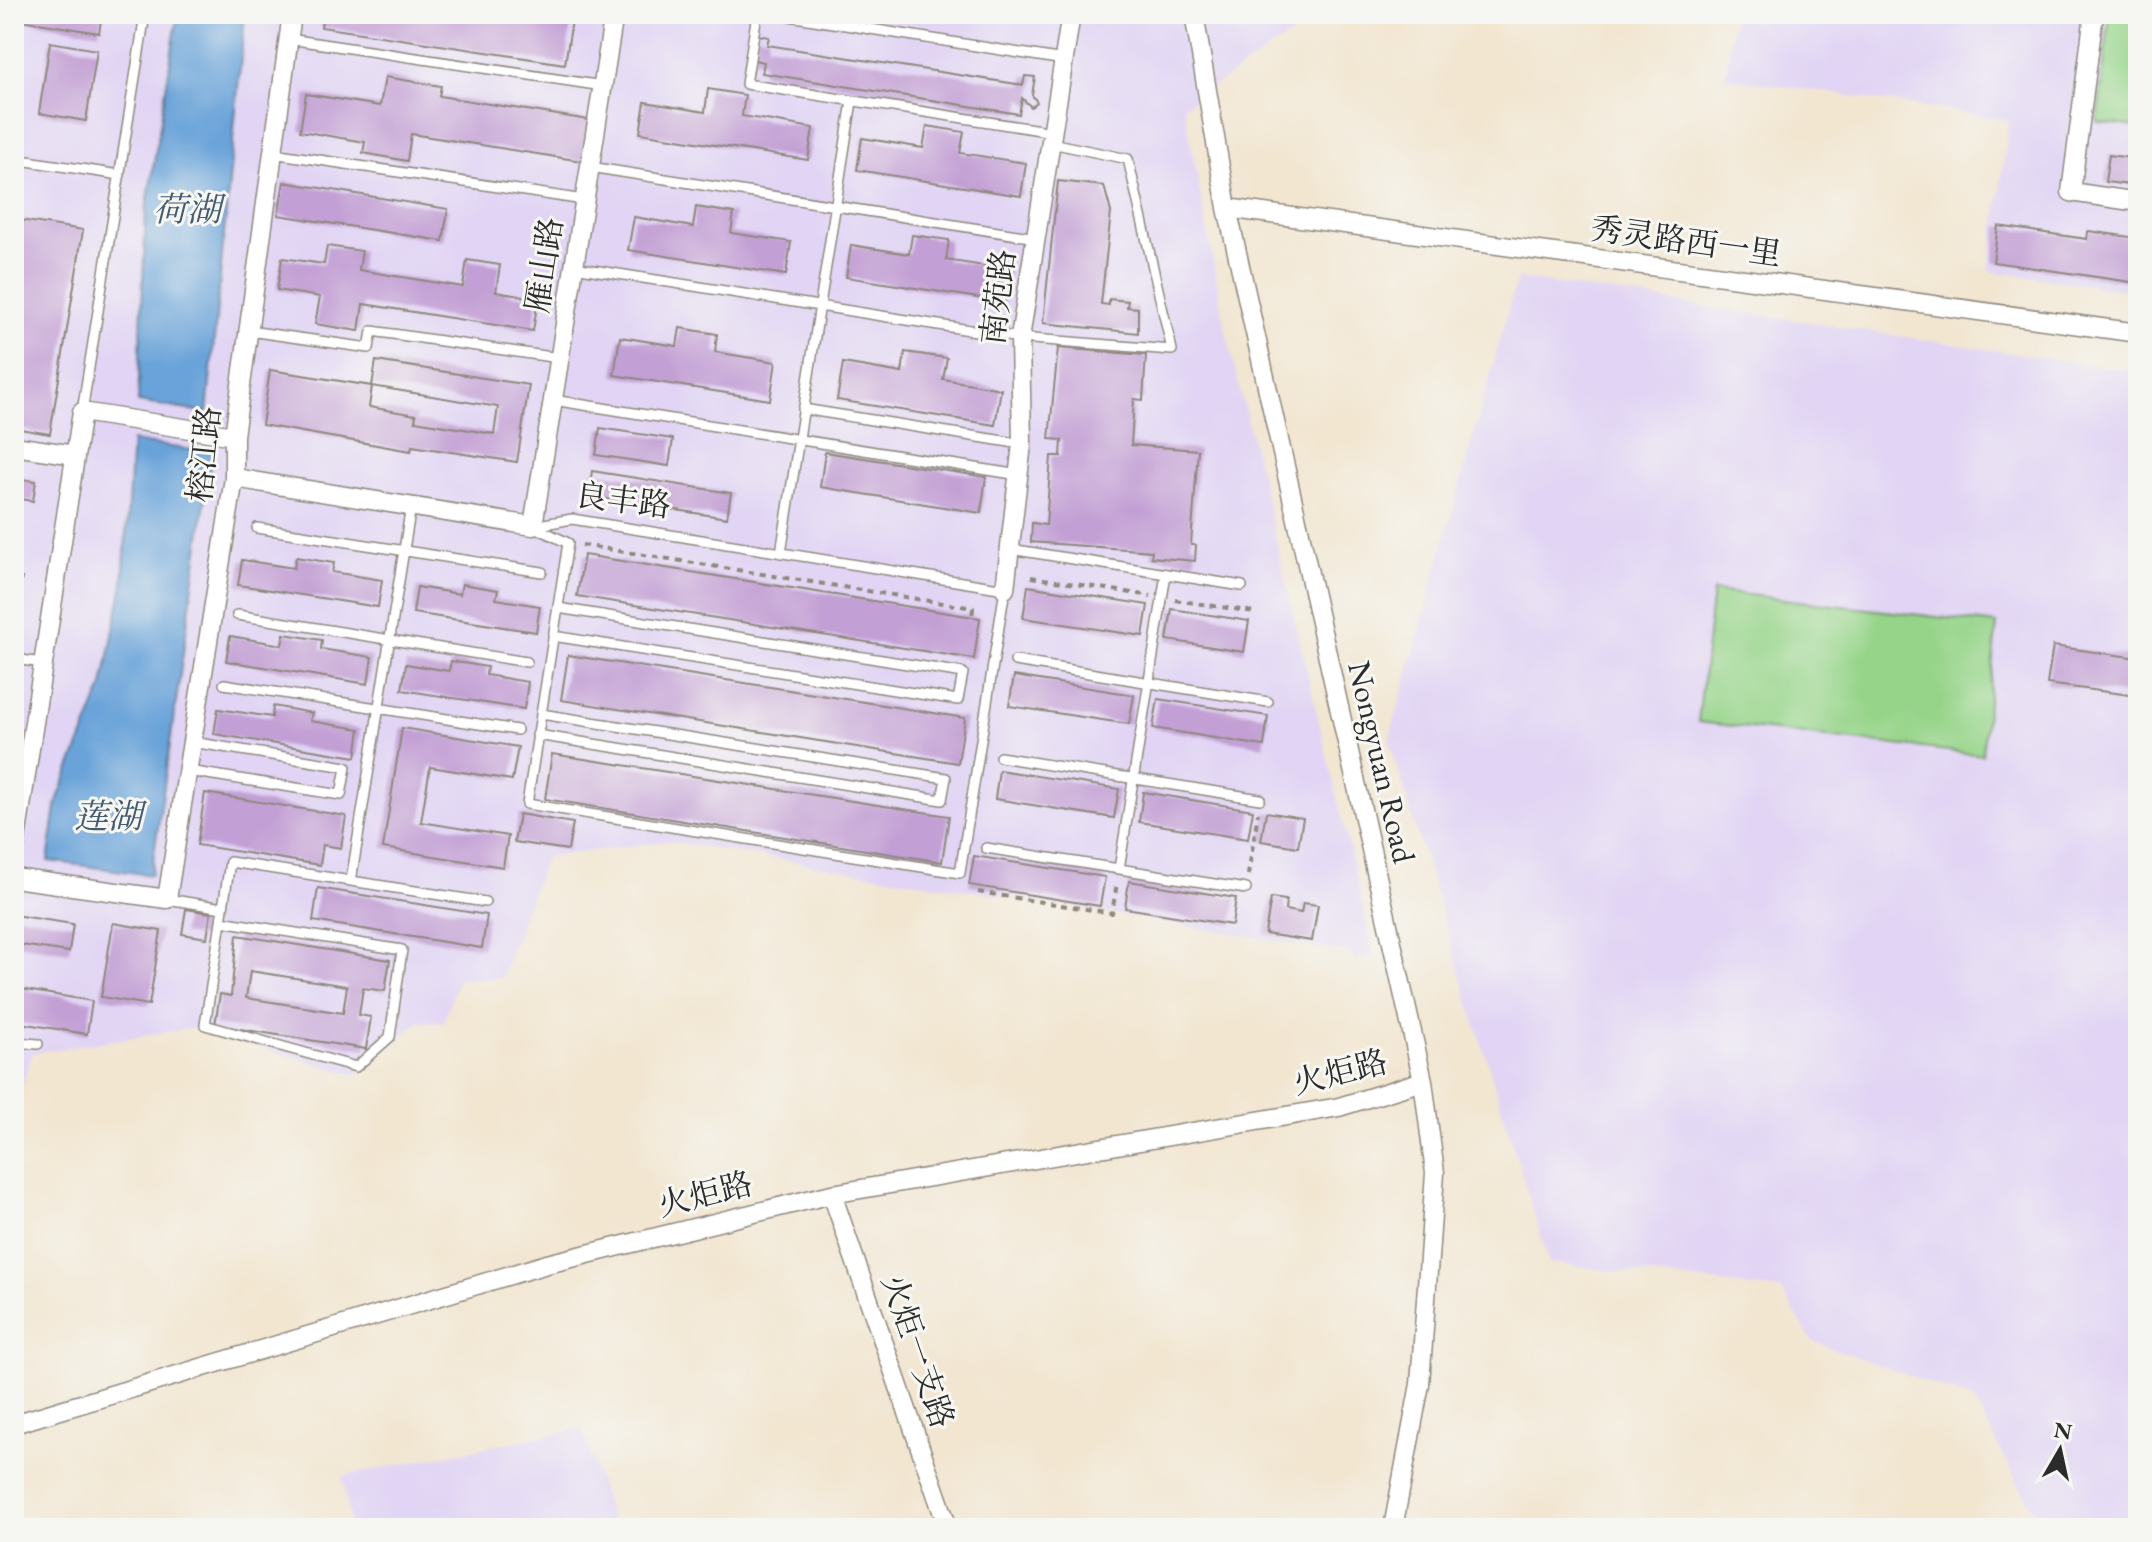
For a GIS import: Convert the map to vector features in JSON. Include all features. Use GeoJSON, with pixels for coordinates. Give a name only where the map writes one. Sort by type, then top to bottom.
{"type":"FeatureCollection","features":[{"type":"Feature","properties":{"kind":"street","name":"榕江路"},"geometry":{"type":"LineString","coordinates":[[167,899],[234,478],[234,436],[292,14]]}},
{"type":"Feature","properties":{"kind":"street","name":"雁山路"},"geometry":{"type":"LineString","coordinates":[[533,526],[614,14]]}},
{"type":"Feature","properties":{"kind":"street","name":"南苑路"},"geometry":{"type":"LineString","coordinates":[[1005,589],[1022,444],[1020,338],[1071,14]]}},
{"type":"Feature","properties":{"kind":"street","name":"Nongyuan Road"},"geometry":{"type":"LineString","coordinates":[[1194,14],[1227,208],[1423,1081],[1434,1188],[1420,1384],[1393,1528]]}},
{"type":"Feature","properties":{"kind":"street"},"geometry":{"type":"LineString","coordinates":[[2094,14],[2071,192],[2138,202]]}},
{"type":"Feature","properties":{"kind":"street","name":"秀灵路西一里"},"geometry":{"type":"LineString","coordinates":[[1227,208],[2138,333]]}},
{"type":"Feature","properties":{"kind":"street"},"geometry":{"type":"LineString","coordinates":[[14,852],[82,412],[234,436]]}},
{"type":"Feature","properties":{"kind":"street"},"geometry":{"type":"LineString","coordinates":[[14,446],[75,455]]}},
{"type":"Feature","properties":{"kind":"street","name":"良丰路"},"geometry":{"type":"LineString","coordinates":[[234,478],[533,526]]}},
{"type":"Feature","properties":{"kind":"street"},"geometry":{"type":"LineString","coordinates":[[14,878],[167,899]]}},
{"type":"Feature","properties":{"kind":"street","name":"火炬路"},"geometry":{"type":"LineString","coordinates":[[14,1424],[547,1264],[832,1194],[1339,1107],[1423,1081]]}},
{"type":"Feature","properties":{"kind":"street","name":"火炬一支路"},"geometry":{"type":"LineString","coordinates":[[832,1194],[948,1528]]}},
{"type":"Feature","properties":{"kind":"lane"},"geometry":{"type":"LineString","coordinates":[[82,412],[145,14]]}},
{"type":"Feature","properties":{"kind":"lane"},"geometry":{"type":"LineString","coordinates":[[574,267],[1020,338],[1172,350],[1128,159],[1052,138],[746,84],[757,14]]}},
{"type":"Feature","properties":{"kind":"lane"},"geometry":{"type":"LineString","coordinates":[[777,14],[1064,60]]}},
{"type":"Feature","properties":{"kind":"lane"},"geometry":{"type":"LineString","coordinates":[[289,39],[603,86]]}},
{"type":"Feature","properties":{"kind":"lane"},"geometry":{"type":"LineString","coordinates":[[781,553],[852,101]]}},
{"type":"Feature","properties":{"kind":"lane"},"geometry":{"type":"LineString","coordinates":[[273,153],[584,200]]}},
{"type":"Feature","properties":{"kind":"lane"},"geometry":{"type":"LineString","coordinates":[[14,159],[120,175]]}},
{"type":"Feature","properties":{"kind":"lane"},"geometry":{"type":"LineString","coordinates":[[590,167],[1036,238]]}},
{"type":"Feature","properties":{"kind":"lane"},"geometry":{"type":"LineString","coordinates":[[249,331],[369,348],[372,331],[559,358]]}},
{"type":"Feature","properties":{"kind":"lane"},"geometry":{"type":"LineString","coordinates":[[553,400],[1019,475]]}},
{"type":"Feature","properties":{"kind":"lane"},"geometry":{"type":"LineString","coordinates":[[803,409],[1022,444]]}},
{"type":"Feature","properties":{"kind":"lane"},"geometry":{"type":"LineString","coordinates":[[351,881],[411,506]]}},
{"type":"Feature","properties":{"kind":"lane","name":"良丰路"},"geometry":{"type":"LineString","coordinates":[[533,526],[572,519],[1005,589]]}},
{"type":"Feature","properties":{"kind":"lane"},"geometry":{"type":"LineString","coordinates":[[533,526],[568,543],[527,804],[960,873],[1005,589]]}},
{"type":"Feature","properties":{"kind":"lane"},"geometry":{"type":"LineString","coordinates":[[257,528],[542,572]]}},
{"type":"Feature","properties":{"kind":"lane"},"geometry":{"type":"LineString","coordinates":[[1010,549],[1242,586]]}},
{"type":"Feature","properties":{"kind":"lane"},"geometry":{"type":"LineString","coordinates":[[1119,869],[1166,574]]}},
{"type":"Feature","properties":{"kind":"lane"},"geometry":{"type":"LineString","coordinates":[[553,636],[958,700],[961,687],[963,673],[558,608]]}},
{"type":"Feature","properties":{"kind":"lane"},"geometry":{"type":"LineString","coordinates":[[237,615],[527,662]]}},
{"type":"Feature","properties":{"kind":"lane"},"geometry":{"type":"LineString","coordinates":[[14,659],[43,663]]}},
{"type":"Feature","properties":{"kind":"lane"},"geometry":{"type":"LineString","coordinates":[[1015,661],[1268,702]]}},
{"type":"Feature","properties":{"kind":"lane"},"geometry":{"type":"LineString","coordinates":[[224,684],[517,730]]}},
{"type":"Feature","properties":{"kind":"lane"},"geometry":{"type":"LineString","coordinates":[[537,735],[942,800],[946,778],[541,714]]}},
{"type":"Feature","properties":{"kind":"lane"},"geometry":{"type":"LineString","coordinates":[[188,771],[341,795],[346,767],[192,742]]}},
{"type":"Feature","properties":{"kind":"lane"},"geometry":{"type":"LineString","coordinates":[[1000,757],[1260,799]]}},
{"type":"Feature","properties":{"kind":"lane"},"geometry":{"type":"LineString","coordinates":[[986,848],[1246,889]]}},
{"type":"Feature","properties":{"kind":"lane"},"geometry":{"type":"LineString","coordinates":[[221,921],[402,950],[390,1037],[356,1067],[205,1025],[230,862],[485,902]]}},
{"type":"Feature","properties":{"kind":"lane"},"geometry":{"type":"LineString","coordinates":[[167,899],[223,908]]}},
{"type":"Feature","properties":{"kind":"lane"},"geometry":{"type":"LineString","coordinates":[[14,1042],[38,1044]]}},
{"type":"Feature","properties":{"kind":"path"},"geometry":{"type":"LineString","coordinates":[[568,543],[973,608],[972,617]]}},
{"type":"Feature","properties":{"kind":"path"},"geometry":{"type":"LineString","coordinates":[[1031,577],[1254,612]]}},
{"type":"Feature","properties":{"kind":"path"},"geometry":{"type":"LineString","coordinates":[[1246,889],[1260,799]]}},
{"type":"Feature","properties":{"kind":"path"},"geometry":{"type":"LineString","coordinates":[[978,892],[1112,913],[1119,869]]}},
{"type":"Feature","properties":{"kind":"shaded area"},"geometry":{"type":"Polygon","coordinates":[[[14,14],[1322,14],[1184,106],[1226,331],[1375,957],[1353,960],[1352,953],[668,841],[545,857],[501,978],[458,979],[443,1023],[419,1022],[355,1075],[192,1028],[33,1053],[21,1089],[14,1098],[14,14]]]}},
{"type":"Feature","properties":{"kind":"shaded area"},"geometry":{"type":"Polygon","coordinates":[[[1734,14],[2138,14],[2138,292],[1989,271],[2009,120],[1725,77],[1734,14]]]}},
{"type":"Feature","properties":{"kind":"shaded area"},"geometry":{"type":"Polygon","coordinates":[[[1517,278],[2138,372],[2138,1528],[2043,1528],[1973,1399],[1812,1341],[1781,1290],[1549,1263],[1389,741],[1517,278]]]}},
{"type":"Feature","properties":{"kind":"shaded area"},"geometry":{"type":"Polygon","coordinates":[[[582,1428],[614,1528],[351,1528],[342,1476],[582,1428]]]}},
{"type":"Feature","properties":{"kind":"green space"},"geometry":{"type":"Polygon","coordinates":[[[2110,14],[2138,14],[2138,127],[2097,122],[2110,14]]]}},
{"type":"Feature","properties":{"kind":"green space"},"geometry":{"type":"Polygon","coordinates":[[[1713,591],[1997,624],[1982,755],[1698,722],[1713,591]]]}},
{"type":"Feature","properties":{"kind":"water","name":"荷湖"},"geometry":{"type":"Polygon","coordinates":[[[178,14],[245,14],[207,413],[138,402],[146,211],[178,14]]]}},
{"type":"Feature","properties":{"kind":"water","name":"莲湖"},"geometry":{"type":"Polygon","coordinates":[[[132,441],[212,453],[151,875],[48,861],[57,801],[103,686],[123,584],[132,441]]]}},
{"type":"Feature","properties":{"kind":"building"},"geometry":{"type":"Polygon","coordinates":[[[14,14],[102,14],[99,33],[14,19],[14,14]]]}},
{"type":"Feature","properties":{"kind":"building"},"geometry":{"type":"Polygon","coordinates":[[[323,14],[573,14],[565,64],[321,27],[323,14]]]}},
{"type":"Feature","properties":{"kind":"building"},"geometry":{"type":"Polygon","coordinates":[[[758,35],[769,37],[767,45],[1023,85],[1025,76],[1035,77],[1032,95],[1037,102],[1031,107],[1022,98],[1019,114],[762,73],[764,62],[754,60],[758,35]]]}},
{"type":"Feature","properties":{"kind":"building"},"geometry":{"type":"Polygon","coordinates":[[[50,42],[97,50],[86,121],[39,113],[50,42]]]}},
{"type":"Feature","properties":{"kind":"building"},"geometry":{"type":"Polygon","coordinates":[[[385,77],[441,86],[439,96],[589,120],[582,161],[411,134],[407,161],[363,153],[365,142],[300,131],[306,94],[380,106],[385,77]]]}},
{"type":"Feature","properties":{"kind":"building"},"geometry":{"type":"Polygon","coordinates":[[[708,89],[745,95],[742,116],[813,128],[808,160],[640,133],[645,102],[705,112],[708,89]]]}},
{"type":"Feature","properties":{"kind":"building"},"geometry":{"type":"Polygon","coordinates":[[[927,126],[964,132],[960,153],[1026,163],[1021,196],[857,170],[862,138],[923,148],[927,126]]]}},
{"type":"Feature","properties":{"kind":"building"},"geometry":{"type":"Polygon","coordinates":[[[2109,155],[2138,159],[2138,186],[2105,182],[2109,155]]]}},
{"type":"Feature","properties":{"kind":"building"},"geometry":{"type":"Polygon","coordinates":[[[1058,181],[1104,186],[1111,212],[1101,304],[1109,305],[1109,299],[1128,301],[1127,307],[1138,308],[1138,333],[1043,323],[1058,181]]]}},
{"type":"Feature","properties":{"kind":"building"},"geometry":{"type":"Polygon","coordinates":[[[284,182],[448,209],[443,241],[278,215],[284,182]]]}},
{"type":"Feature","properties":{"kind":"building"},"geometry":{"type":"Polygon","coordinates":[[[696,207],[734,213],[731,233],[791,242],[786,275],[628,250],[634,217],[693,227],[696,207]]]}},
{"type":"Feature","properties":{"kind":"building"},"geometry":{"type":"Polygon","coordinates":[[[14,219],[83,230],[50,434],[14,428],[14,219]]]}},
{"type":"Feature","properties":{"kind":"building"},"geometry":{"type":"Polygon","coordinates":[[[1998,226],[2087,239],[2088,231],[2138,238],[2138,283],[1993,262],[1998,226]]]}},
{"type":"Feature","properties":{"kind":"building"},"geometry":{"type":"Polygon","coordinates":[[[912,235],[949,240],[946,260],[1009,270],[1004,302],[846,277],[851,245],[909,254],[912,235]]]}},
{"type":"Feature","properties":{"kind":"building"},"geometry":{"type":"Polygon","coordinates":[[[327,246],[362,251],[359,270],[463,287],[467,260],[500,265],[496,292],[538,299],[533,331],[363,304],[359,331],[315,324],[320,297],[277,290],[282,258],[324,264],[327,246]]]}},
{"type":"Feature","properties":{"kind":"building"},"geometry":{"type":"Polygon","coordinates":[[[680,328],[717,334],[715,352],[776,362],[770,400],[614,375],[620,337],[677,346],[680,328]]]}},
{"type":"Feature","properties":{"kind":"building"},"geometry":{"type":"Polygon","coordinates":[[[1058,348],[1146,355],[1143,400],[1134,399],[1131,445],[1198,450],[1191,545],[1196,545],[1195,561],[1151,557],[1152,551],[1031,542],[1032,523],[1046,525],[1051,456],[1061,456],[1062,440],[1049,439],[1058,348]]]}},
{"type":"Feature","properties":{"kind":"building"},"geometry":{"type":"Polygon","coordinates":[[[905,352],[947,358],[943,379],[1001,389],[995,425],[837,400],[843,363],[902,373],[905,352]]]}},
{"type":"Feature","properties":{"kind":"building"},"geometry":{"type":"Polygon","coordinates":[[[376,361],[529,385],[517,462],[412,446],[411,451],[262,425],[270,370],[372,386],[376,361]],[[372,386],[369,407],[416,415],[415,421],[494,434],[498,407],[372,386]]]}},
{"type":"Feature","properties":{"kind":"building"},"geometry":{"type":"Polygon","coordinates":[[[600,428],[673,439],[669,466],[596,455],[600,428]]]}},
{"type":"Feature","properties":{"kind":"building"},"geometry":{"type":"Polygon","coordinates":[[[825,452],[986,477],[981,513],[820,487],[825,452]]]}},
{"type":"Feature","properties":{"kind":"building"},"geometry":{"type":"Polygon","coordinates":[[[592,471],[731,493],[727,518],[588,496],[592,471]]]}},
{"type":"Feature","properties":{"kind":"building"},"geometry":{"type":"Polygon","coordinates":[[[14,478],[36,481],[33,501],[14,498],[14,478]]]}},
{"type":"Feature","properties":{"kind":"building"},"geometry":{"type":"Polygon","coordinates":[[[584,555],[980,618],[974,659],[577,596],[584,555]]]}},
{"type":"Feature","properties":{"kind":"building"},"geometry":{"type":"Polygon","coordinates":[[[296,557],[334,563],[332,572],[382,580],[378,607],[238,585],[242,560],[294,568],[296,557]]]}},
{"type":"Feature","properties":{"kind":"building"},"geometry":{"type":"Polygon","coordinates":[[[14,576],[22,578],[18,599],[14,598],[14,576]]]}},
{"type":"Feature","properties":{"kind":"building"},"geometry":{"type":"Polygon","coordinates":[[[462,584],[498,590],[496,599],[540,606],[536,632],[413,613],[417,587],[460,594],[462,584]]]}},
{"type":"Feature","properties":{"kind":"building"},"geometry":{"type":"Polygon","coordinates":[[[1028,586],[1148,605],[1143,636],[1023,618],[1028,586]]]}},
{"type":"Feature","properties":{"kind":"building"},"geometry":{"type":"Polygon","coordinates":[[[1172,609],[1249,621],[1244,652],[1167,640],[1172,609]]]}},
{"type":"Feature","properties":{"kind":"building"},"geometry":{"type":"Polygon","coordinates":[[[284,634],[322,640],[321,649],[372,657],[368,684],[226,661],[230,636],[282,645],[284,634]]]}},
{"type":"Feature","properties":{"kind":"building"},"geometry":{"type":"Polygon","coordinates":[[[2053,646],[2138,658],[2138,696],[2047,684],[2053,646]]]}},
{"type":"Feature","properties":{"kind":"building"},"geometry":{"type":"Polygon","coordinates":[[[568,655],[965,718],[958,763],[561,700],[568,655]]]}},
{"type":"Feature","properties":{"kind":"building"},"geometry":{"type":"Polygon","coordinates":[[[451,661],[487,667],[486,675],[528,682],[524,709],[402,690],[406,664],[449,671],[451,661]]]}},
{"type":"Feature","properties":{"kind":"building"},"geometry":{"type":"Polygon","coordinates":[[[1014,676],[1134,695],[1129,724],[1009,706],[1014,676]]]}},
{"type":"Feature","properties":{"kind":"building"},"geometry":{"type":"Polygon","coordinates":[[[1158,699],[1268,716],[1264,746],[1153,728],[1158,699]]]}},
{"type":"Feature","properties":{"kind":"building"},"geometry":{"type":"Polygon","coordinates":[[[273,706],[312,713],[310,721],[360,729],[356,757],[214,734],[218,709],[272,717],[273,706]]]}},
{"type":"Feature","properties":{"kind":"building"},"geometry":{"type":"Polygon","coordinates":[[[402,728],[518,747],[512,780],[430,767],[421,822],[508,836],[503,867],[383,848],[402,728]]]}},
{"type":"Feature","properties":{"kind":"building"},"geometry":{"type":"Polygon","coordinates":[[[552,754],[949,816],[942,862],[545,799],[552,754]]]}},
{"type":"Feature","properties":{"kind":"building"},"geometry":{"type":"Polygon","coordinates":[[[999,770],[1119,789],[1114,818],[995,799],[999,770]]]}},
{"type":"Feature","properties":{"kind":"building"},"geometry":{"type":"Polygon","coordinates":[[[1143,792],[1253,810],[1248,839],[1139,822],[1143,792]]]}},
{"type":"Feature","properties":{"kind":"building"},"geometry":{"type":"Polygon","coordinates":[[[205,793],[346,816],[341,848],[323,845],[320,865],[197,845],[205,793]]]}},
{"type":"Feature","properties":{"kind":"building"},"geometry":{"type":"Polygon","coordinates":[[[1266,812],[1303,818],[1298,847],[1261,841],[1266,812]]]}},
{"type":"Feature","properties":{"kind":"building"},"geometry":{"type":"Polygon","coordinates":[[[519,814],[573,823],[568,850],[514,842],[519,814]]]}},
{"type":"Feature","properties":{"kind":"building"},"geometry":{"type":"Polygon","coordinates":[[[974,856],[1105,877],[1100,906],[969,885],[974,856]]]}},
{"type":"Feature","properties":{"kind":"building"},"geometry":{"type":"Polygon","coordinates":[[[1129,881],[1236,898],[1232,925],[1125,908],[1129,881]]]}},
{"type":"Feature","properties":{"kind":"building"},"geometry":{"type":"Polygon","coordinates":[[[318,888],[487,915],[482,948],[313,921],[318,888]]]}},
{"type":"Feature","properties":{"kind":"building"},"geometry":{"type":"Polygon","coordinates":[[[1271,898],[1286,900],[1285,910],[1301,913],[1303,903],[1318,905],[1312,941],[1265,934],[1271,898]]]}},
{"type":"Feature","properties":{"kind":"building"},"geometry":{"type":"Polygon","coordinates":[[[186,909],[211,913],[207,938],[182,934],[186,909]]]}},
{"type":"Feature","properties":{"kind":"building"},"geometry":{"type":"Polygon","coordinates":[[[14,915],[73,924],[69,952],[14,944],[14,915]]]}},
{"type":"Feature","properties":{"kind":"building"},"geometry":{"type":"Polygon","coordinates":[[[113,923],[161,931],[149,1005],[101,997],[113,923]]]}},
{"type":"Feature","properties":{"kind":"building"},"geometry":{"type":"Polygon","coordinates":[[[237,935],[390,960],[385,991],[363,988],[359,1015],[371,1017],[366,1049],[215,1025],[220,994],[231,996],[237,935]],[[250,971],[246,998],[343,1013],[347,986],[250,971]]]}},
{"type":"Feature","properties":{"kind":"building"},"geometry":{"type":"Polygon","coordinates":[[[14,988],[92,1001],[87,1034],[14,1022],[14,988]]]}}]}
